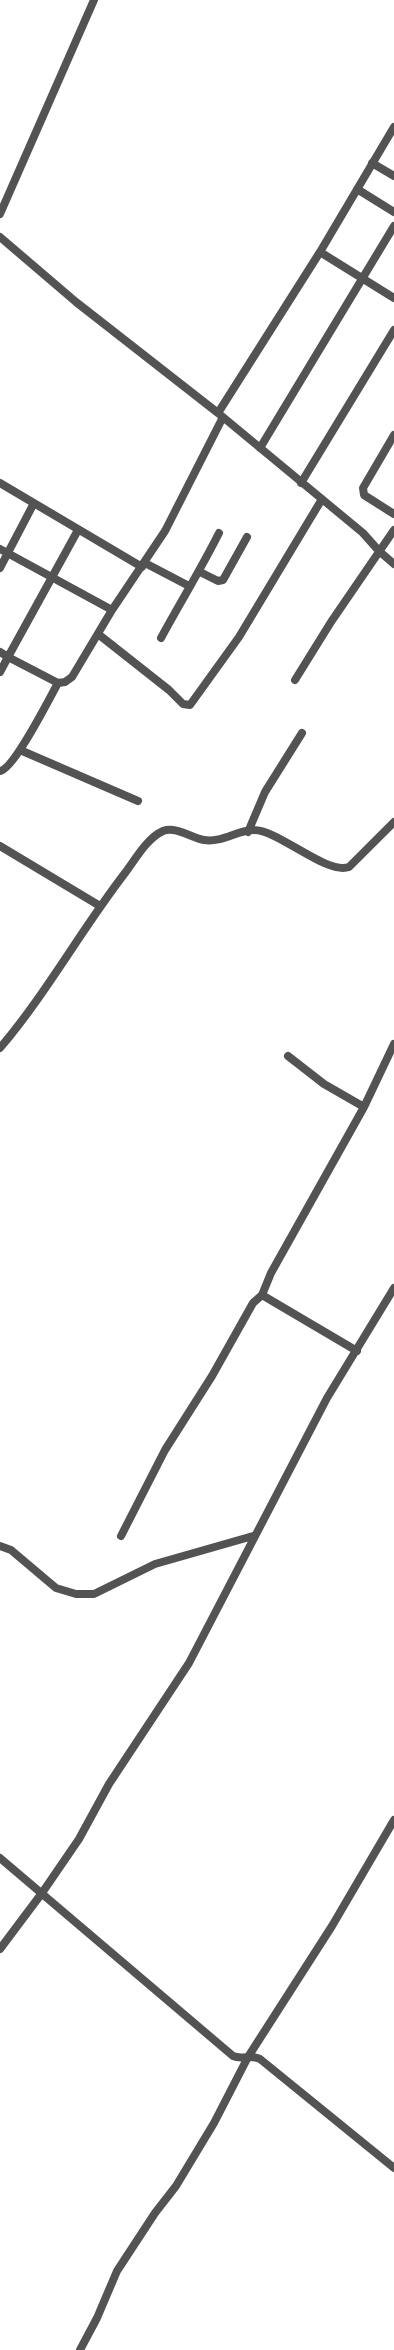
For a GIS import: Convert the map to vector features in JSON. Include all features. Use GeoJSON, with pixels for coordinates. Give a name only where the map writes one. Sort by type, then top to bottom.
{"type":"FeatureCollection","features":[{"type":"Feature","properties":{"kind":"street"},"geometry":{"type":"LineString","coordinates":[[0,214],[94,0]]}},
{"type":"Feature","properties":{"kind":"street"},"geometry":{"type":"LineString","coordinates":[[0,652],[58,683],[65,682],[72,677],[112,610],[165,531],[221,415],[372,163],[391,138],[394,127]]}},
{"type":"Feature","properties":{"kind":"street"},"geometry":{"type":"LineString","coordinates":[[372,163],[394,176]]}},
{"type":"Feature","properties":{"kind":"street"},"geometry":{"type":"LineString","coordinates":[[357,189],[394,212]]}},
{"type":"Feature","properties":{"kind":"street"},"geometry":{"type":"LineString","coordinates":[[260,448],[364,279],[394,226]]}},
{"type":"Feature","properties":{"kind":"street"},"geometry":{"type":"LineString","coordinates":[[0,237],[76,302],[221,415],[363,533],[379,551],[394,564]]}},
{"type":"Feature","properties":{"kind":"street"},"geometry":{"type":"LineString","coordinates":[[320,252],[394,298]]}},
{"type":"Feature","properties":{"kind":"street"},"geometry":{"type":"LineString","coordinates":[[301,483],[394,330]]}},
{"type":"Feature","properties":{"kind":"street"},"geometry":{"type":"LineString","coordinates":[[394,435],[363,488],[364,495],[394,514]]}},
{"type":"Feature","properties":{"kind":"street"},"geometry":{"type":"LineString","coordinates":[[0,483],[78,530],[143,565],[189,586]]}},
{"type":"Feature","properties":{"kind":"street"},"geometry":{"type":"LineString","coordinates":[[98,634],[169,690],[183,704],[190,705],[239,637],[322,499]]}},
{"type":"Feature","properties":{"kind":"street"},"geometry":{"type":"LineString","coordinates":[[0,568],[34,503]]}},
{"type":"Feature","properties":{"kind":"street"},"geometry":{"type":"LineString","coordinates":[[0,672],[78,530]]}},
{"type":"Feature","properties":{"kind":"street"},"geometry":{"type":"LineString","coordinates":[[295,680],[394,530]]}},
{"type":"Feature","properties":{"kind":"street"},"geometry":{"type":"LineString","coordinates":[[161,638],[189,586],[200,572],[218,533]]}},
{"type":"Feature","properties":{"kind":"street"},"geometry":{"type":"LineString","coordinates":[[200,572],[218,581],[223,580],[247,536]]}},
{"type":"Feature","properties":{"kind":"street"},"geometry":{"type":"LineString","coordinates":[[0,549],[112,610]]}},
{"type":"Feature","properties":{"kind":"street"},"geometry":{"type":"LineString","coordinates":[[0,771],[8,767],[20,750],[58,683]]}},
{"type":"Feature","properties":{"kind":"street"},"geometry":{"type":"LineString","coordinates":[[248,832],[265,792],[302,733]]}},
{"type":"Feature","properties":{"kind":"street"},"geometry":{"type":"LineString","coordinates":[[20,750],[138,801]]}},
{"type":"Feature","properties":{"kind":"street"},"geometry":{"type":"LineString","coordinates":[[0,1048],[22,1022],[100,906],[148,842],[164,831],[172,830],[204,840],[218,840],[255,830],[330,865],[344,868],[349,866],[394,822]]}},
{"type":"Feature","properties":{"kind":"street"},"geometry":{"type":"LineString","coordinates":[[0,846],[100,906]]}},
{"type":"Feature","properties":{"kind":"street"},"geometry":{"type":"LineString","coordinates":[[121,1536],[165,1450],[212,1376],[253,1303],[262,1295],[271,1273],[364,1107],[394,1044]]}},
{"type":"Feature","properties":{"kind":"street"},"geometry":{"type":"LineString","coordinates":[[288,1056],[324,1084],[364,1107]]}},
{"type":"Feature","properties":{"kind":"street"},"geometry":{"type":"LineString","coordinates":[[0,1949],[42,1894],[79,1839],[109,1784],[189,1663],[253,1536],[327,1398],[394,1288]]}},
{"type":"Feature","properties":{"kind":"street"},"geometry":{"type":"LineString","coordinates":[[262,1295],[357,1351]]}},
{"type":"Feature","properties":{"kind":"street"},"geometry":{"type":"LineString","coordinates":[[0,1546],[11,1550],[56,1588],[76,1594],[94,1594],[155,1564],[253,1536]]}},
{"type":"Feature","properties":{"kind":"street"},"geometry":{"type":"LineString","coordinates":[[80,2350],[98,2318],[118,2271],[155,2213],[176,2186],[214,2123],[248,2057],[332,1926],[394,1820]]}},
{"type":"Feature","properties":{"kind":"street"},"geometry":{"type":"LineString","coordinates":[[0,1858],[233,2056],[240,2059],[255,2056],[260,2059],[394,2168]]}}]}
